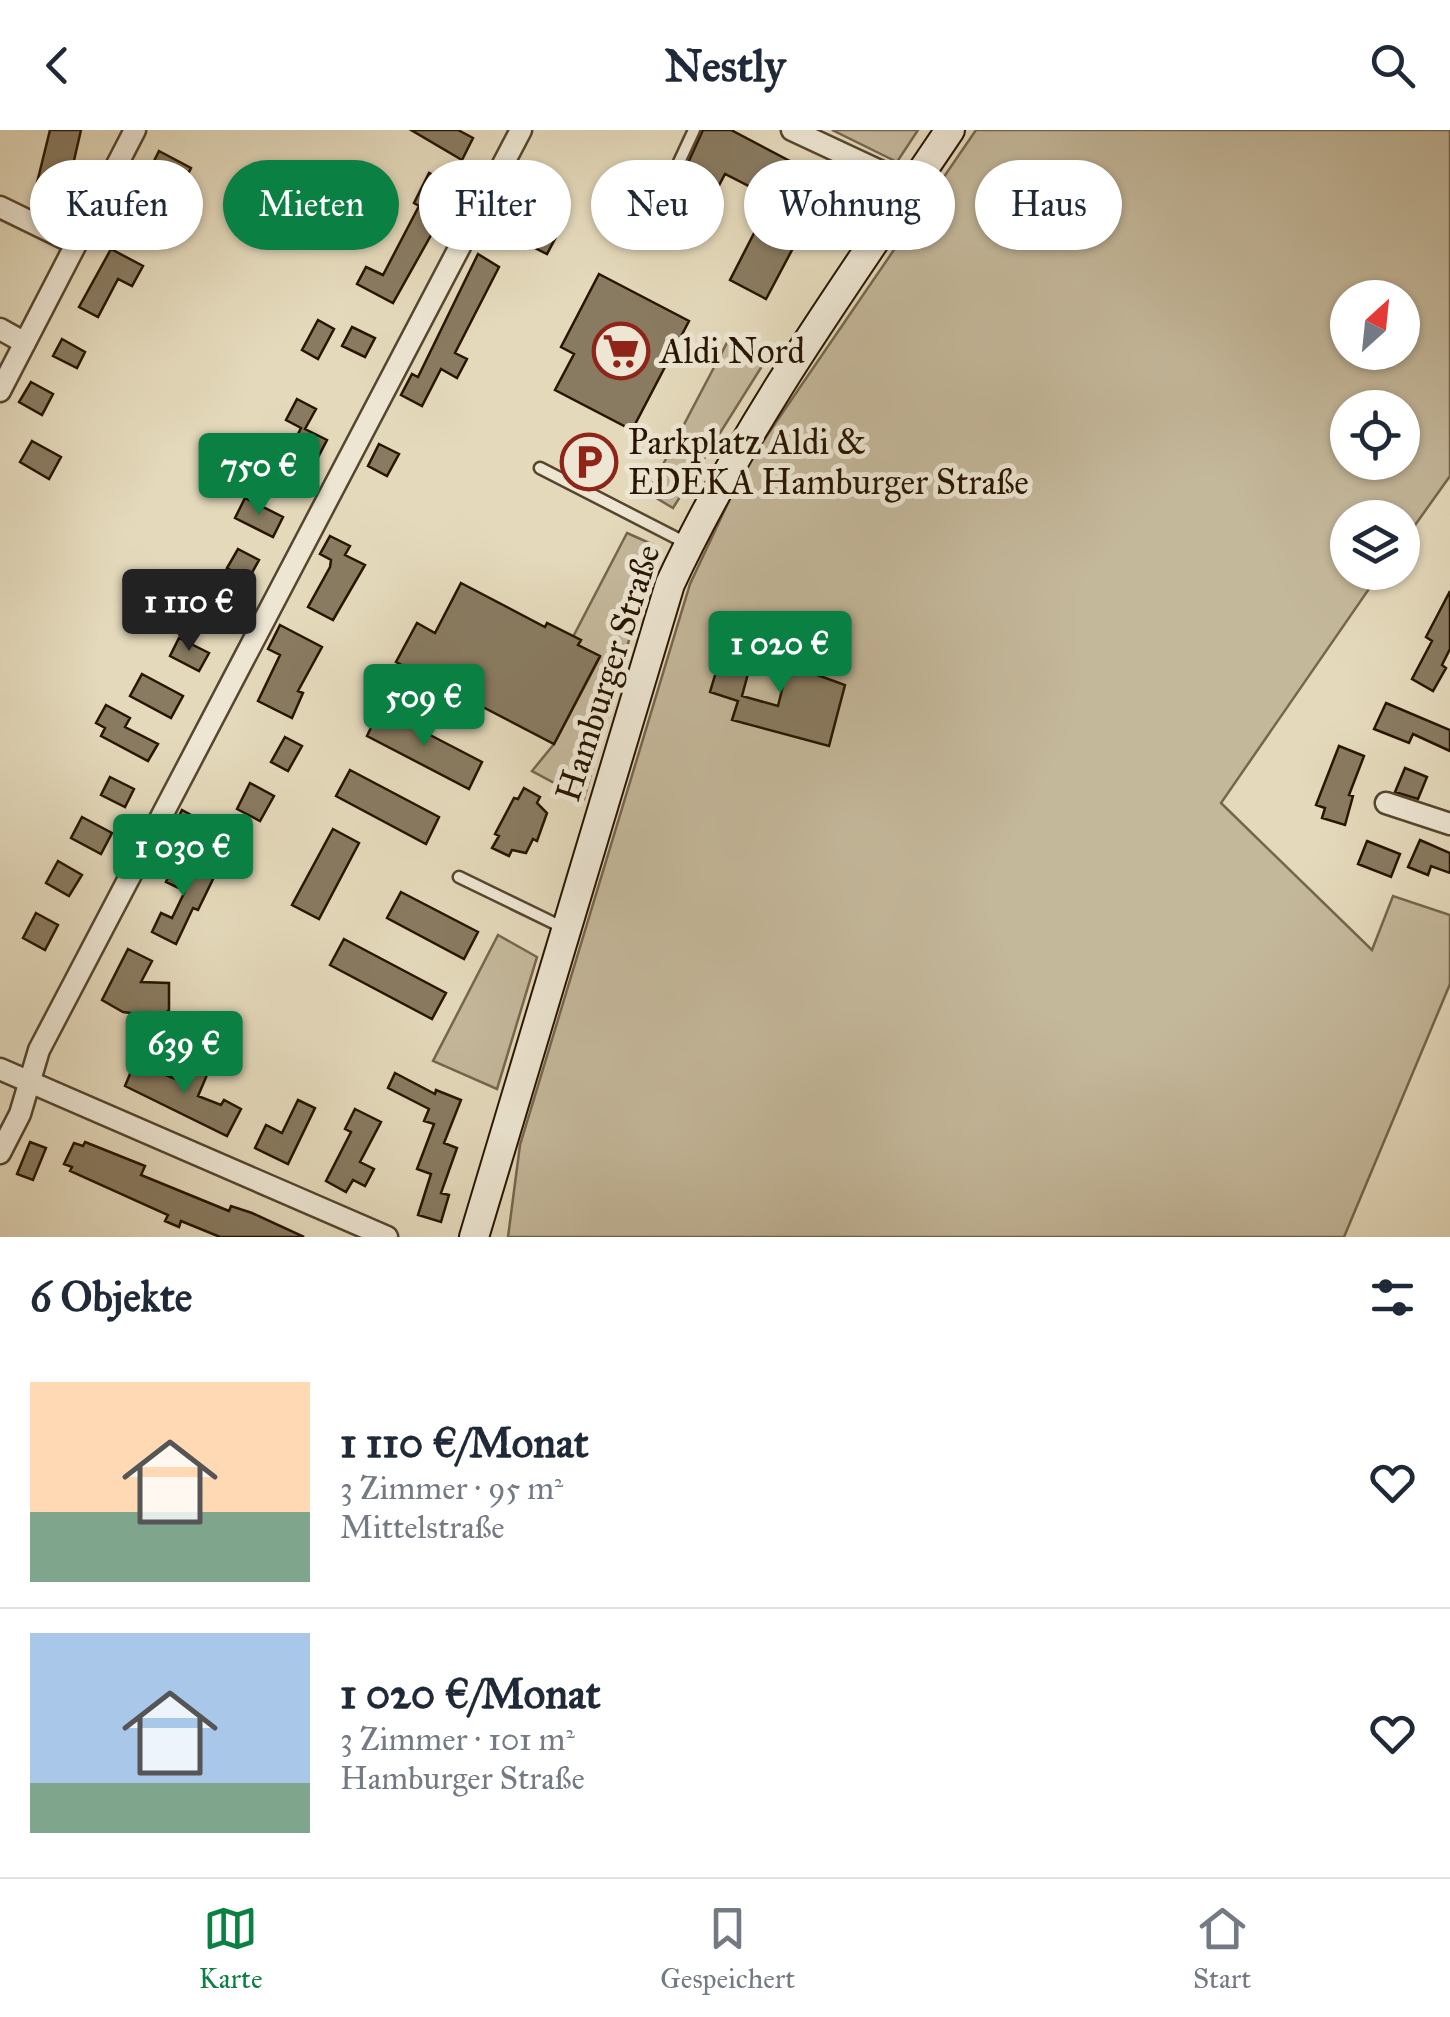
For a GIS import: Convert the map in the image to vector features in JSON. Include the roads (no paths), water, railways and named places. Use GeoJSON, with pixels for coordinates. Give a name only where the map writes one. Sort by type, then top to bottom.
{"type":"FeatureCollection","features":[{"type":"Feature","properties":{"kind":"main road","name":"Hamburger Straße"},"geometry":{"type":"LineString","coordinates":[[930,160],[950,130]]}},
{"type":"Feature","properties":{"kind":"main road","name":"Hamburger Straße"},"geometry":{"type":"LineString","coordinates":[[474,1237],[670,584],[718,488],[790,368],[869,250]]}},
{"type":"Feature","properties":{"kind":"street"},"geometry":{"type":"LineString","coordinates":[[119,160],[135,130]]}},
{"type":"Feature","properties":{"kind":"street"},"geometry":{"type":"LineString","coordinates":[[0,1153],[20,1114],[38,1050],[521,130]]}},
{"type":"Feature","properties":{"kind":"street"},"geometry":{"type":"LineString","coordinates":[[792,130],[856,160]]}},
{"type":"Feature","properties":{"kind":"street"},"geometry":{"type":"LineString","coordinates":[[0,207],[30,222]]}},
{"type":"Feature","properties":{"kind":"street"},"geometry":{"type":"LineString","coordinates":[[0,390],[73,250]]}},
{"type":"Feature","properties":{"kind":"street"},"geometry":{"type":"LineString","coordinates":[[0,329],[25,343]]}},
{"type":"Feature","properties":{"kind":"street"},"geometry":{"type":"LineString","coordinates":[[1386,803],[1450,824]]}},
{"type":"Feature","properties":{"kind":"street"},"geometry":{"type":"LineString","coordinates":[[0,1069],[387,1237]]}},
{"type":"Feature","properties":{"kind":"lane"},"geometry":{"type":"LineString","coordinates":[[680,160],[694,130]]}},
{"type":"Feature","properties":{"kind":"lane"},"geometry":{"type":"LineString","coordinates":[[540,468],[688,545]]}},
{"type":"Feature","properties":{"kind":"lane"},"geometry":{"type":"LineString","coordinates":[[459,877],[567,929]]}},
{"type":"Feature","properties":{"kind":"place","name":"Aldi Nord"},"geometry":{"type":"Point","coordinates":[621,351]}},
{"type":"Feature","properties":{"kind":"place","name":"Parkplatz Aldi & EDEKA Hamburger Straße"},"geometry":{"type":"Point","coordinates":[589,462]}}]}
